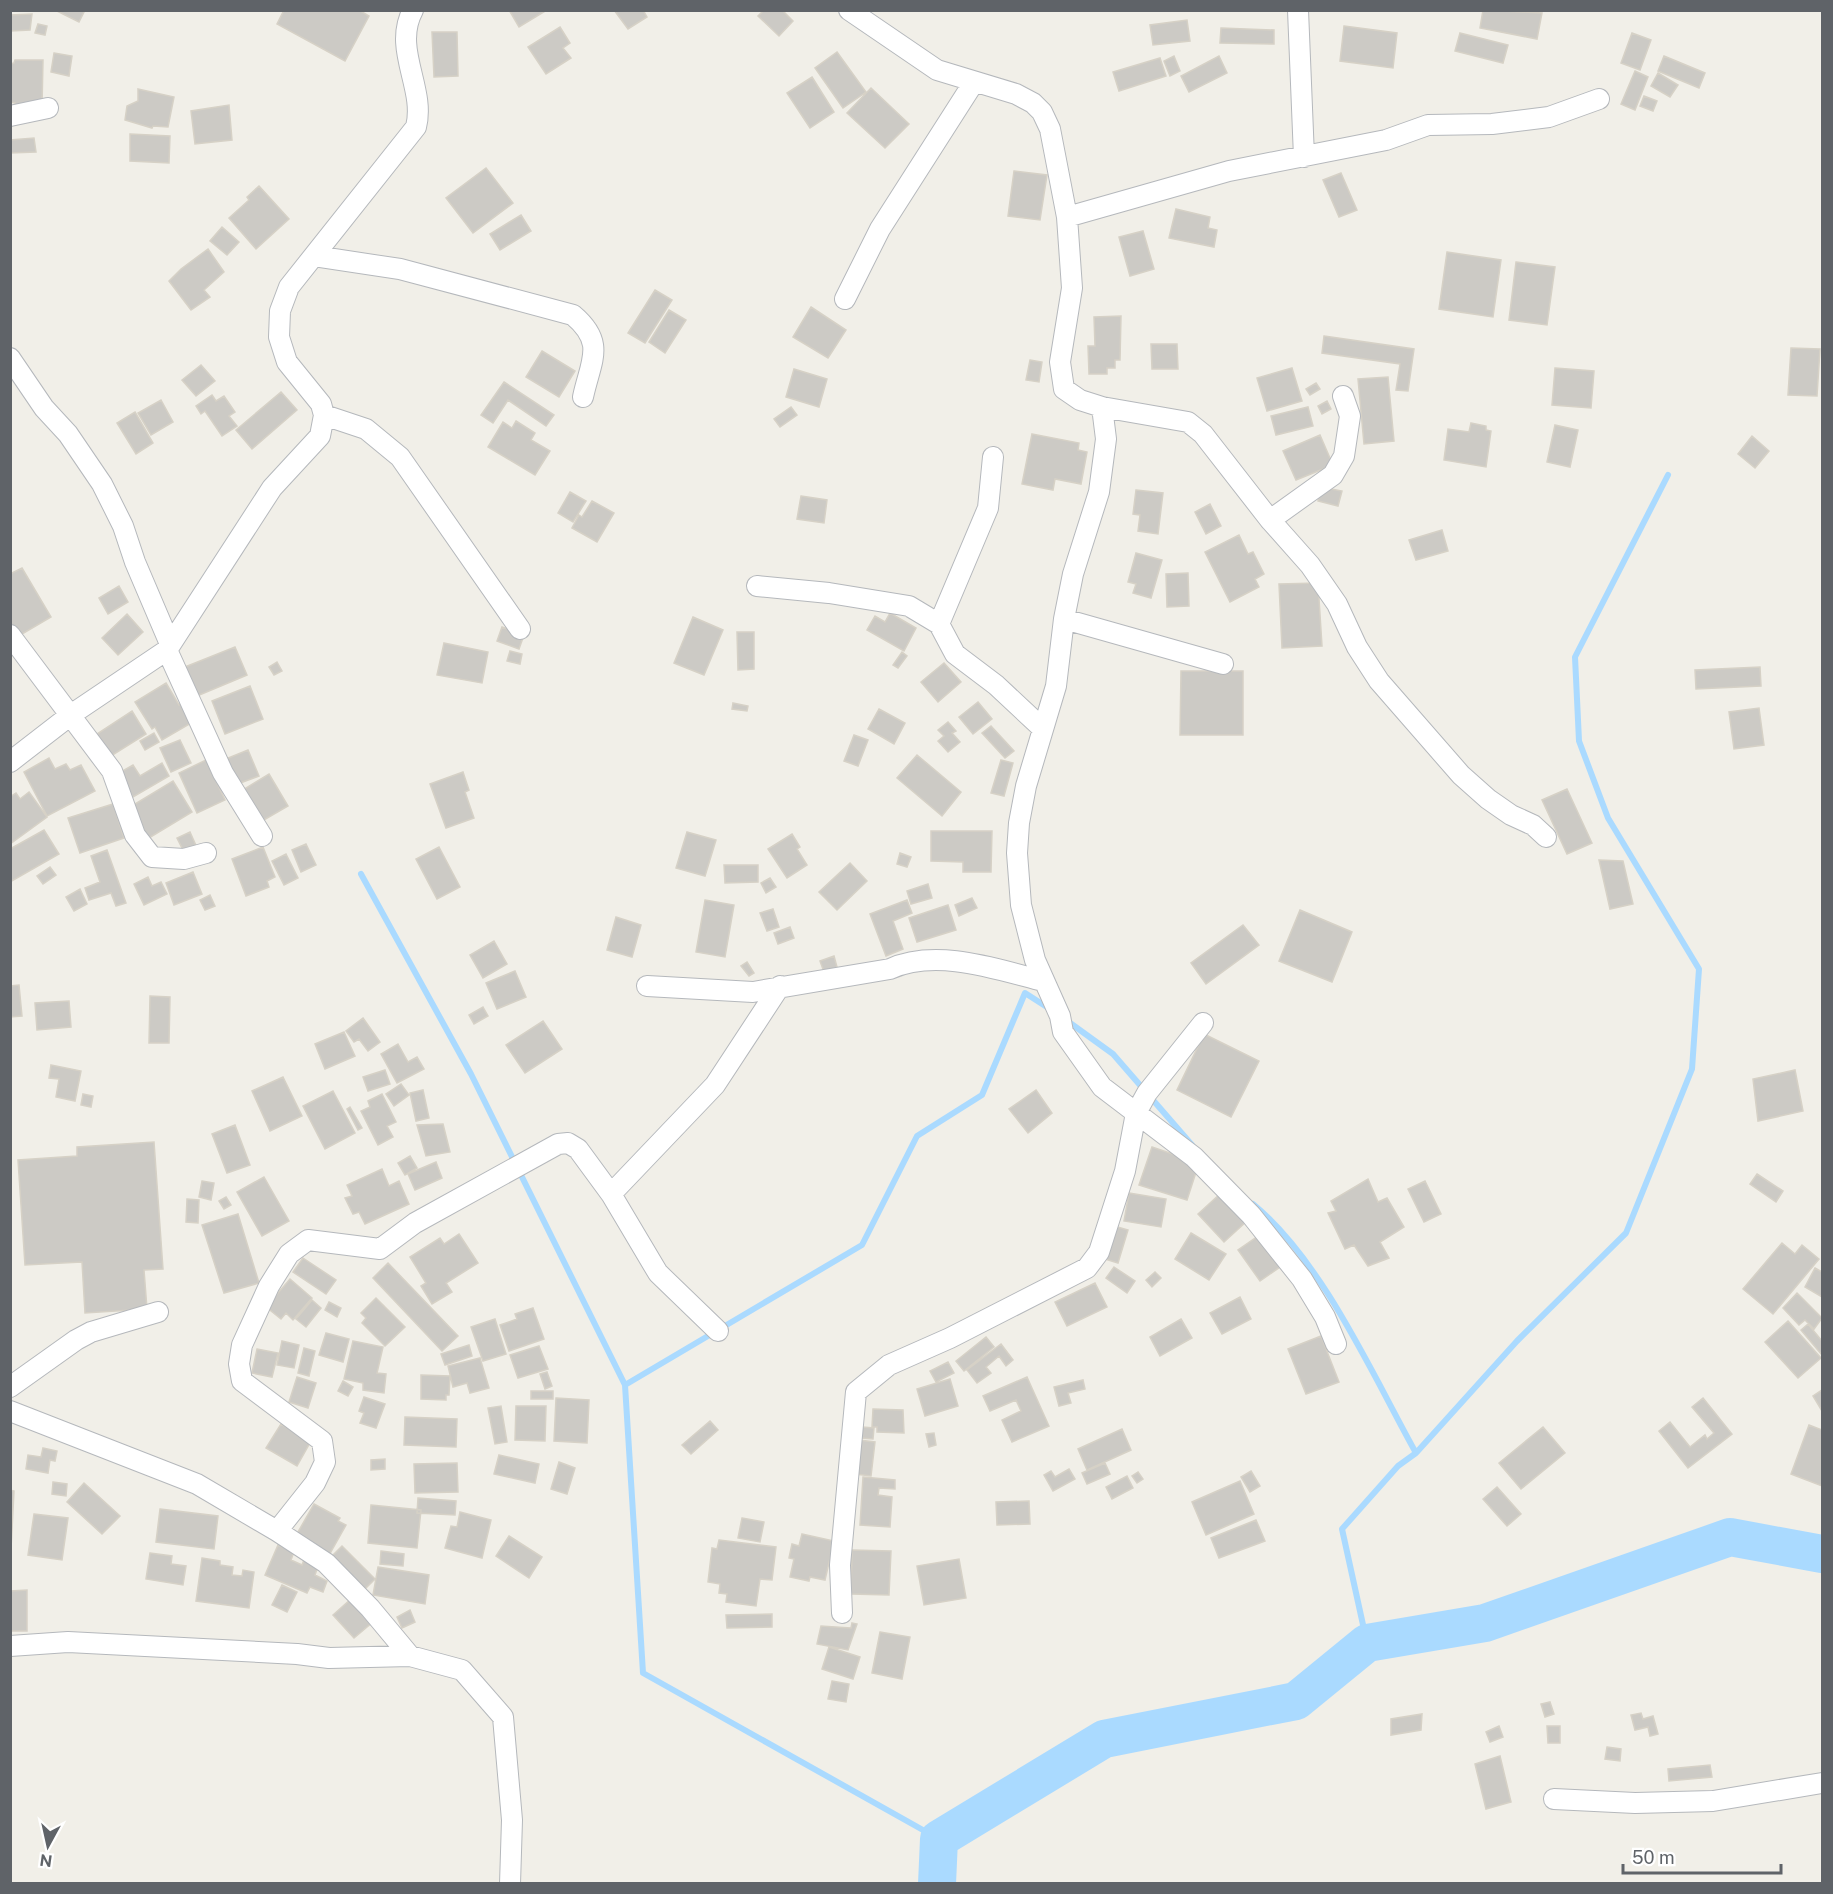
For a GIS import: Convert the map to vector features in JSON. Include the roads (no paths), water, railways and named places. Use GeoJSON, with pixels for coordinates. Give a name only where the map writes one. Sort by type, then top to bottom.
{"type":"FeatureCollection","features":[{"type":"Feature","properties":{"kind":"street"},"geometry":{"type":"LineString","coordinates":[[10,762],[72,714],[169,647],[213,583],[272,488],[320,436],[324,415],[315,395],[287,362],[279,337],[280,311],[289,287],[416,127],[420,111],[418,95],[412,81],[406,47],[413,10]]}},
{"type":"Feature","properties":{"kind":"street"},"geometry":{"type":"LineString","coordinates":[[849,10],[937,70],[1016,94],[1033,103],[1042,112],[1050,129],[1067,217],[1072,288],[1060,362],[1064,389],[1080,399],[1102,406],[1188,422],[1203,434],[1270,520],[1310,565],[1337,604],[1357,647],[1379,681],[1436,748],[1488,799],[1511,815],[1533,825],[1546,837]]}},
{"type":"Feature","properties":{"kind":"street"},"geometry":{"type":"LineString","coordinates":[[1298,10],[1304,157]]}},
{"type":"Feature","properties":{"kind":"street"},"geometry":{"type":"LineString","coordinates":[[844,299],[880,229],[974,82]]}},
{"type":"Feature","properties":{"kind":"street"},"geometry":{"type":"LineString","coordinates":[[1067,217],[1229,171],[1386,140],[1428,125],[1492,124],[1549,117],[1599,99]]}},
{"type":"Feature","properties":{"kind":"street"},"geometry":{"type":"LineString","coordinates":[[10,116],[48,108]]}},
{"type":"Feature","properties":{"kind":"street"},"geometry":{"type":"LineString","coordinates":[[314,256],[400,269],[573,315],[588,328],[595,345],[583,397]]}},
{"type":"Feature","properties":{"kind":"street"},"geometry":{"type":"LineString","coordinates":[[10,358],[44,408],[68,434],[102,484],[123,526],[169,647],[223,773],[262,836]]}},
{"type":"Feature","properties":{"kind":"street"},"geometry":{"type":"LineString","coordinates":[[1270,520],[1333,475],[1344,456],[1350,416],[1342,396]]}},
{"type":"Feature","properties":{"kind":"street"},"geometry":{"type":"LineString","coordinates":[[1102,406],[1106,439],[1099,492],[1081,545],[1064,619],[1056,686],[1026,786],[1017,853],[1022,904],[1043,981],[1060,1016],[1063,1032],[1086,1066],[1102,1087],[1194,1157],[1264,1230],[1302,1279],[1325,1317],[1336,1344]]}},
{"type":"Feature","properties":{"kind":"street"},"geometry":{"type":"LineString","coordinates":[[324,415],[366,429],[400,457],[520,629]]}},
{"type":"Feature","properties":{"kind":"street"},"geometry":{"type":"LineString","coordinates":[[939,624],[988,508],[993,457]]}},
{"type":"Feature","properties":{"kind":"street"},"geometry":{"type":"LineString","coordinates":[[757,586],[829,593],[909,606],[939,624],[955,654],[996,686],[1042,728]]}},
{"type":"Feature","properties":{"kind":"street"},"geometry":{"type":"LineString","coordinates":[[1064,619],[1223,664]]}},
{"type":"Feature","properties":{"kind":"street"},"geometry":{"type":"LineString","coordinates":[[10,634],[72,714],[112,771],[135,835],[152,858],[184,859],[206,853]]}},
{"type":"Feature","properties":{"kind":"street"},"geometry":{"type":"LineString","coordinates":[[647,986],[753,992],[890,969],[909,960],[954,962],[1043,981]]}},
{"type":"Feature","properties":{"kind":"street"},"geometry":{"type":"LineString","coordinates":[[611,1194],[715,1085],[780,986]]}},
{"type":"Feature","properties":{"kind":"street"},"geometry":{"type":"LineString","coordinates":[[842,1613],[840,1565],[853,1444],[854,1394],[889,1365],[950,1338],[1087,1268],[1099,1252],[1125,1171],[1136,1113],[1147,1093],[1203,1023]]}},
{"type":"Feature","properties":{"kind":"street"},"geometry":{"type":"LineString","coordinates":[[277,1531],[315,1482],[325,1462],[322,1441],[242,1381],[239,1364],[242,1345],[269,1286],[289,1254],[308,1240],[380,1249],[415,1223],[558,1144],[568,1143],[578,1149],[611,1194],[658,1273],[718,1331]]}},
{"type":"Feature","properties":{"kind":"street"},"geometry":{"type":"LineString","coordinates":[[10,1387],[76,1340],[92,1332],[158,1312]]}},
{"type":"Feature","properties":{"kind":"street"},"geometry":{"type":"LineString","coordinates":[[10,1411],[197,1484],[277,1531],[326,1563],[370,1608],[410,1656]]}},
{"type":"Feature","properties":{"kind":"street"},"geometry":{"type":"LineString","coordinates":[[10,1646],[68,1642],[297,1654],[329,1658],[410,1656],[462,1670],[503,1717],[512,1820],[510,1884]]}},
{"type":"Feature","properties":{"kind":"street"},"geometry":{"type":"LineString","coordinates":[[1554,1799],[1635,1803],[1713,1801],[1822,1783]]}},
{"type":"Feature","properties":{"kind":"waterway"},"geometry":{"type":"LineString","coordinates":[[1367,1643],[1342,1529],[1398,1466],[1416,1453],[1517,1341],[1626,1233],[1692,1069],[1699,969],[1608,818],[1579,741],[1575,657],[1668,475]]}},
{"type":"Feature","properties":{"kind":"waterway"},"geometry":{"type":"LineString","coordinates":[[361,874],[471,1074],[625,1385],[643,1673],[939,1839]]}},
{"type":"Feature","properties":{"kind":"waterway"},"geometry":{"type":"LineString","coordinates":[[625,1385],[862,1245],[917,1136],[982,1095],[1025,993],[1050,1009]]}},
{"type":"Feature","properties":{"kind":"waterway"},"geometry":{"type":"LineString","coordinates":[[1066,1020],[1113,1054],[1192,1145]]}},
{"type":"Feature","properties":{"kind":"waterway"},"geometry":{"type":"LineString","coordinates":[[1253,1204],[1302,1256],[1324,1287],[1364,1355],[1416,1453]]}},
{"type":"Feature","properties":{"kind":"waterway"},"geometry":{"type":"LineString","coordinates":[[937,1884],[939,1839],[1104,1739],[1296,1701],[1367,1643],[1485,1623],[1730,1537],[1822,1554]]}}]}
